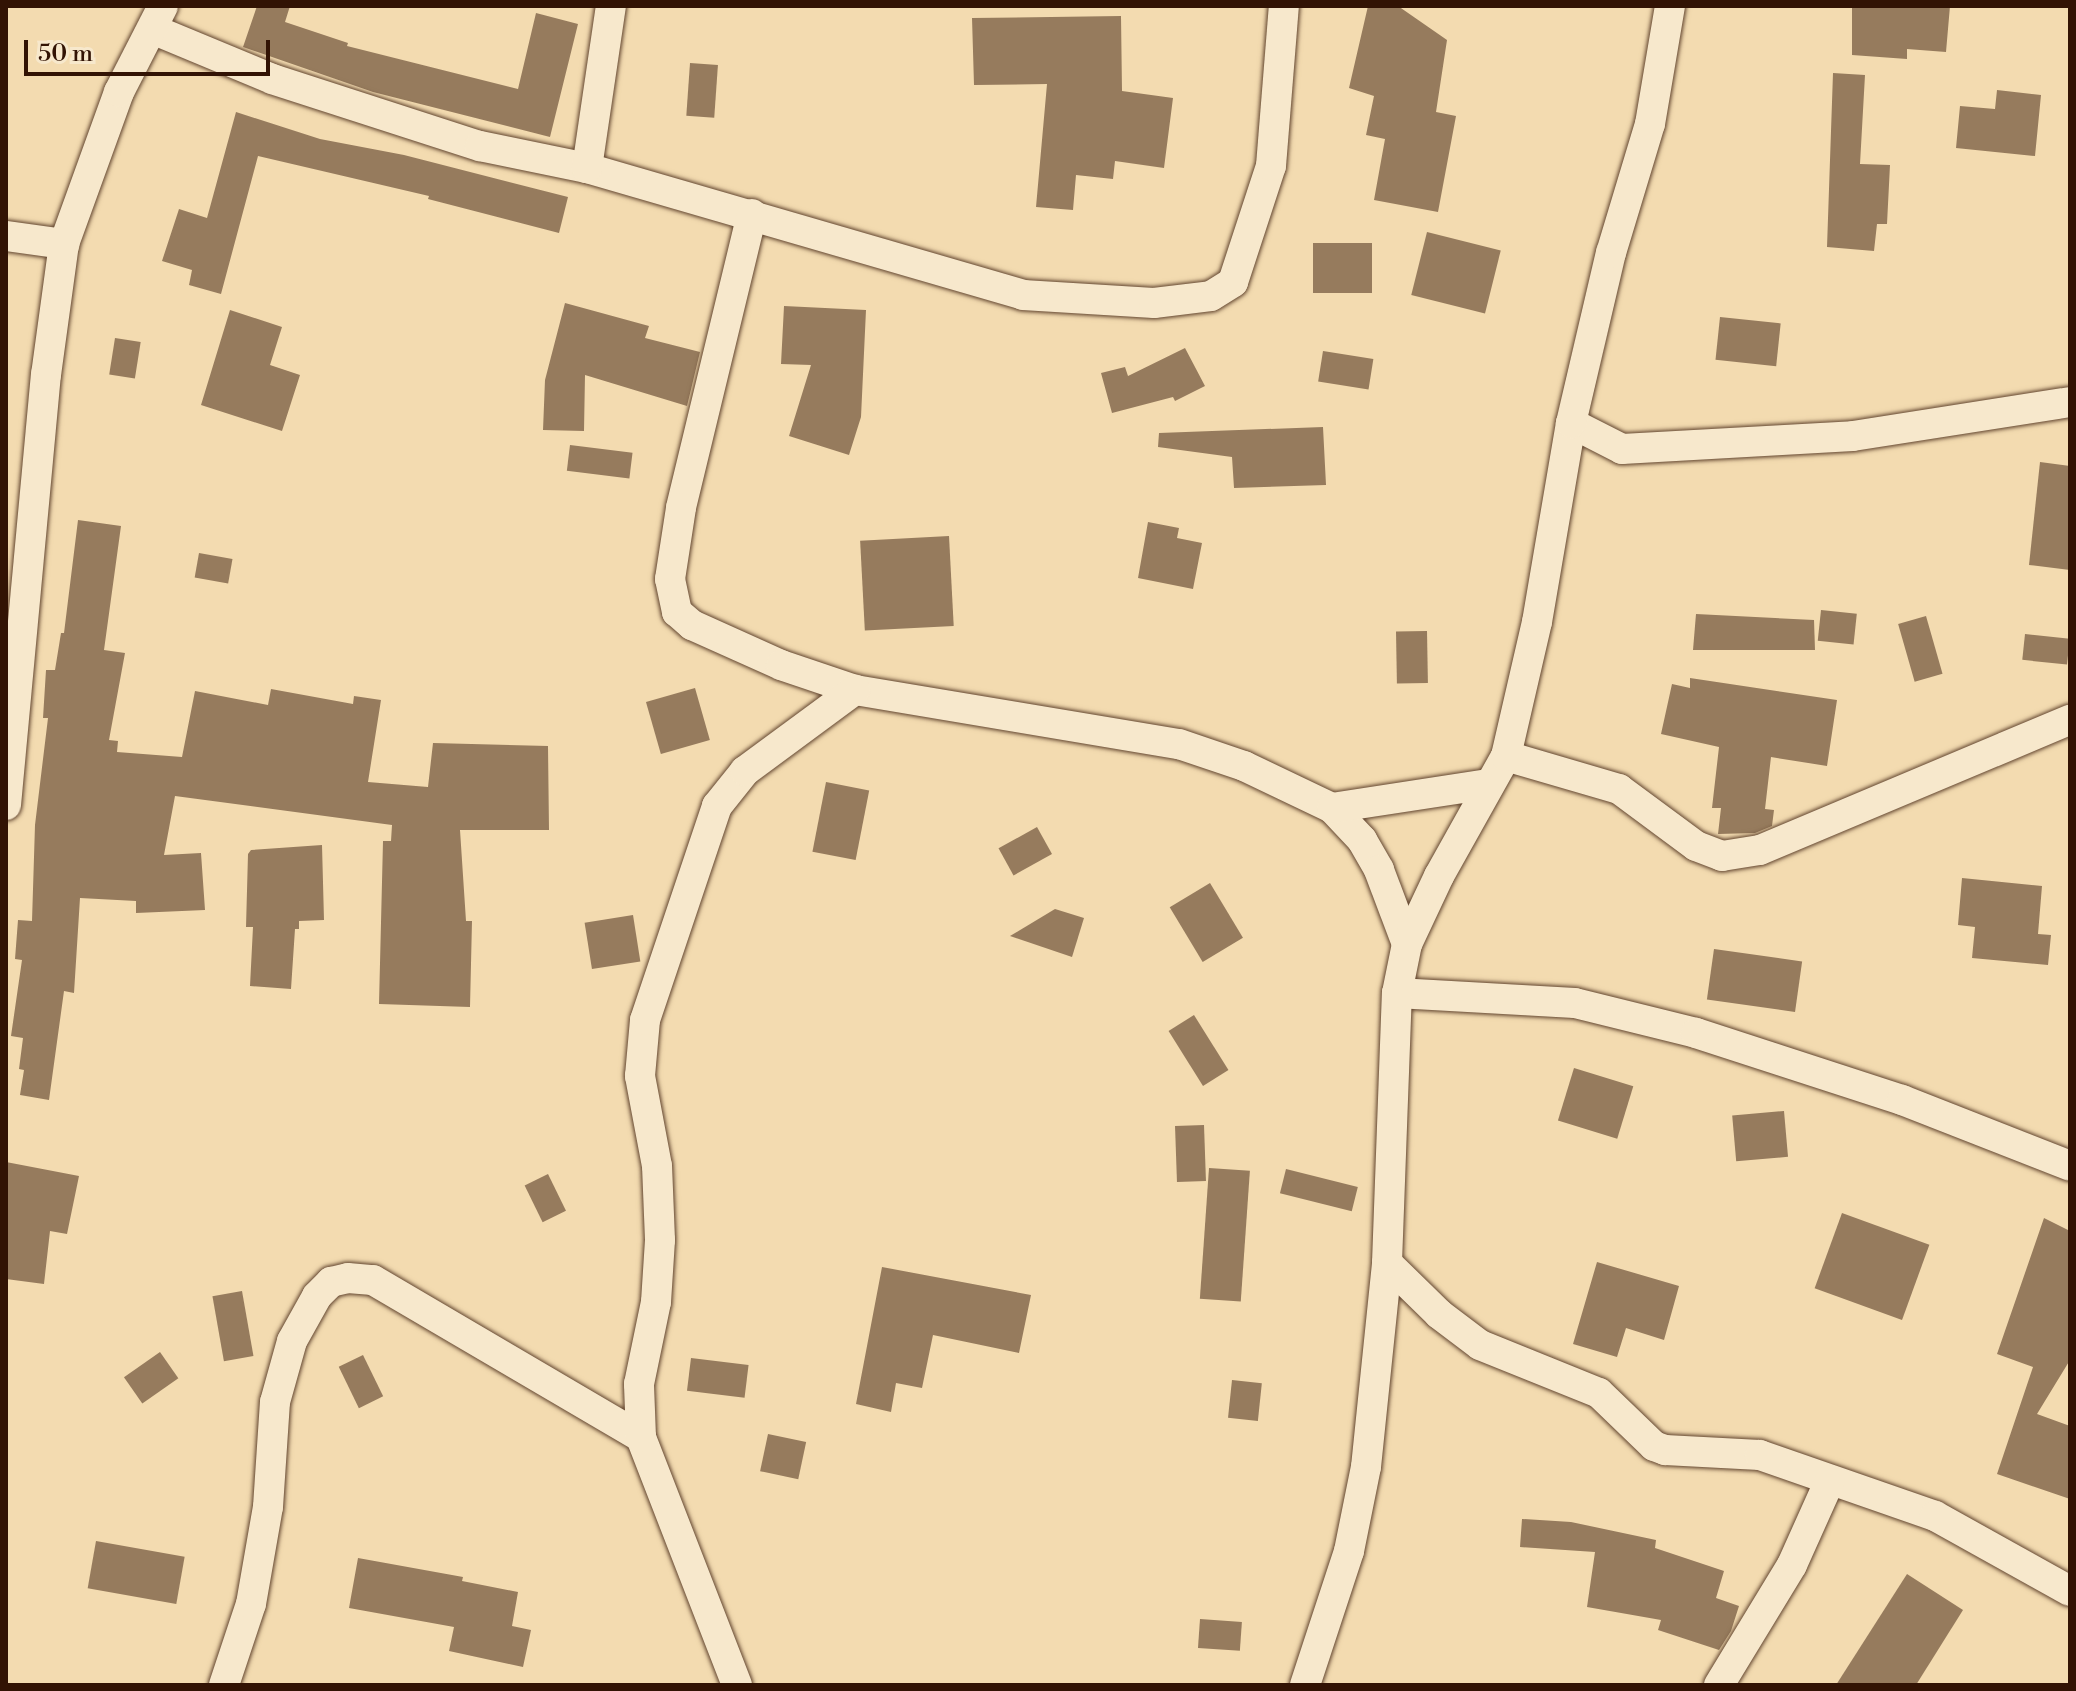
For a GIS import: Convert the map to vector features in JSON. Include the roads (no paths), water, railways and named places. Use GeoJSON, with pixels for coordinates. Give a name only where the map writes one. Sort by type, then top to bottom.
{"type":"FeatureCollection","features":[{"type":"Feature","properties":{"kind":"street"},"geometry":{"type":"LineString","coordinates":[[587,168],[611,6]]}},
{"type":"Feature","properties":{"kind":"street"},"geometry":{"type":"LineString","coordinates":[[6,805],[46,375],[64,244],[119,92],[158,18],[272,79],[480,146],[587,168],[1023,295],[1154,303],[1211,296],[1233,282],[1271,166],[1284,6]]}},
{"type":"Feature","properties":{"kind":"street"},"geometry":{"type":"LineString","coordinates":[[1305,1685],[1349,1551],[1366,1467],[1387,1263],[1397,993],[1407,944],[1439,876],[1506,756],[1537,622],[1571,423],[1611,253],[1650,124],[1670,6]]}},
{"type":"Feature","properties":{"kind":"street"},"geometry":{"type":"LineString","coordinates":[[752,214],[681,508],[670,579],[677,612],[692,625],[753,653],[855,690],[1179,744],[1244,766],[1332,808],[1362,840],[1379,870],[1407,944]]}},
{"type":"Feature","properties":{"kind":"street"},"geometry":{"type":"LineString","coordinates":[[6,236],[64,244]]}},
{"type":"Feature","properties":{"kind":"street"},"geometry":{"type":"LineString","coordinates":[[1571,423],[1622,449],[1853,436],[2070,402]]}},
{"type":"Feature","properties":{"kind":"street"},"geometry":{"type":"LineString","coordinates":[[737,1685],[641,1437],[639,1384],[656,1302],[660,1240],[657,1166],[640,1076],[645,1020],[717,806],[745,771],[855,690]]}},
{"type":"Feature","properties":{"kind":"street"},"geometry":{"type":"LineString","coordinates":[[1506,756],[1619,789],[1696,846],[1722,856],[1760,850],[2070,720]]}},
{"type":"Feature","properties":{"kind":"street"},"geometry":{"type":"LineString","coordinates":[[1332,808],[1489,784]]}},
{"type":"Feature","properties":{"kind":"street"},"geometry":{"type":"LineString","coordinates":[[1397,993],[1575,1003],[1696,1033],[1902,1100],[2070,1166]]}},
{"type":"Feature","properties":{"kind":"street"},"geometry":{"type":"LineString","coordinates":[[1387,1263],[1439,1314],[1480,1345],[1599,1393],[1654,1446],[1665,1450],[1760,1455],[1935,1516],[2070,1591]]}},
{"type":"Feature","properties":{"kind":"street"},"geometry":{"type":"LineString","coordinates":[[224,1685],[251,1604],[268,1507],[275,1402],[292,1341],[317,1296],[331,1282],[348,1278],[373,1280],[641,1437]]}},
{"type":"Feature","properties":{"kind":"street"},"geometry":{"type":"LineString","coordinates":[[1719,1685],[1792,1565],[1830,1480]]}}]}
